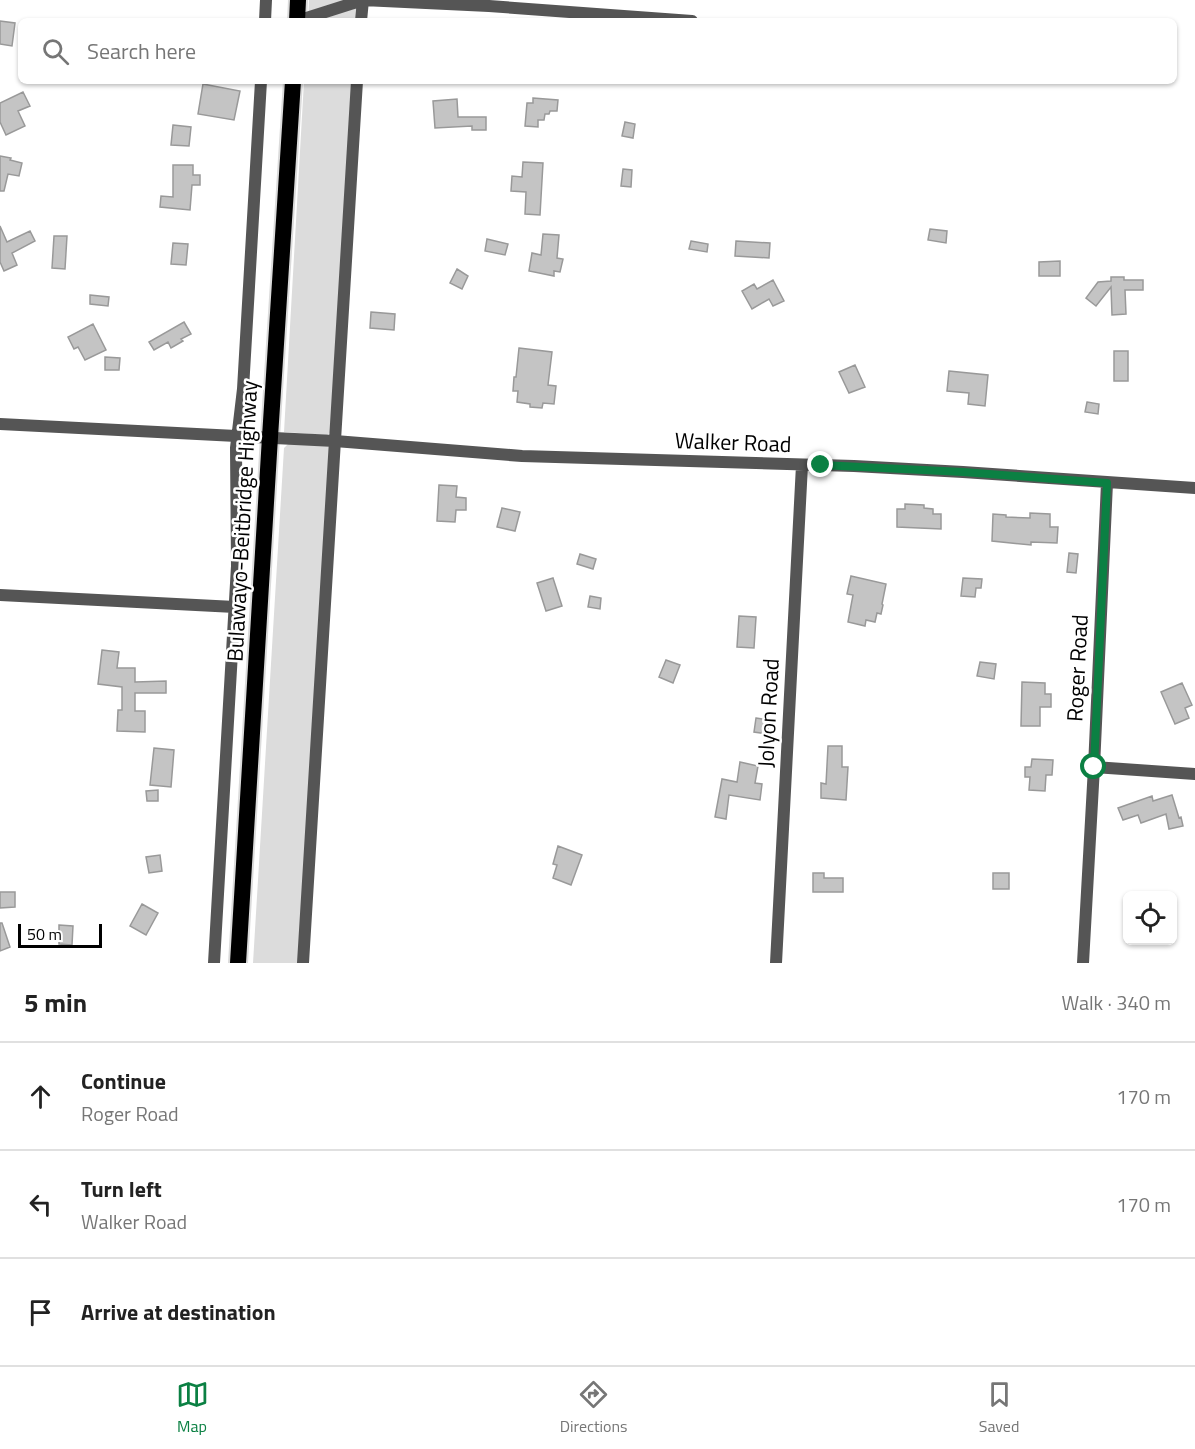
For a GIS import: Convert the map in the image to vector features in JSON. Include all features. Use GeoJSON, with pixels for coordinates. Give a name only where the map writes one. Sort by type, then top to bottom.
{"type":"FeatureCollection","features":[{"type":"Feature","properties":{"kind":"highway"},"geometry":{"type":"LineString","coordinates":[[297,18],[298,0]]}},
{"type":"Feature","properties":{"kind":"highway","name":"Bulawayo-Beitbridge Highway"},"geometry":{"type":"LineString","coordinates":[[238,963],[293,84]]}},
{"type":"Feature","properties":{"kind":"street"},"geometry":{"type":"LineString","coordinates":[[265,18],[266,0]]}},
{"type":"Feature","properties":{"kind":"street"},"geometry":{"type":"LineString","coordinates":[[306,18],[363,0],[651,18]]}},
{"type":"Feature","properties":{"kind":"street"},"geometry":{"type":"LineString","coordinates":[[361,18],[363,0]]}},
{"type":"Feature","properties":{"kind":"street"},"geometry":{"type":"LineString","coordinates":[[214,963],[237,566],[236,462],[243,389],[261,84]]}},
{"type":"Feature","properties":{"kind":"street"},"geometry":{"type":"LineString","coordinates":[[303,963],[357,84]]}},
{"type":"Feature","properties":{"kind":"street","name":"Walker Road"},"geometry":{"type":"LineString","coordinates":[[0,424],[238,435],[522,456],[963,472],[1195,488]]}},
{"type":"Feature","properties":{"kind":"street","name":"Jolyon Road"},"geometry":{"type":"LineString","coordinates":[[776,963],[802,465]]}},
{"type":"Feature","properties":{"kind":"street","name":"Roger Road"},"geometry":{"type":"LineString","coordinates":[[1083,963],[1107,483]]}},
{"type":"Feature","properties":{"kind":"street"},"geometry":{"type":"LineString","coordinates":[[0,595],[235,607]]}},
{"type":"Feature","properties":{"kind":"street"},"geometry":{"type":"LineString","coordinates":[[1094,767],[1195,774]]}},
{"type":"Feature","properties":{"kind":"shaded area"},"geometry":{"type":"Polygon","coordinates":[[[309,0],[358,0],[357,18],[308,18],[309,0]]]}},
{"type":"Feature","properties":{"kind":"shaded area"},"geometry":{"type":"Polygon","coordinates":[[[304,84],[354,84],[332,431],[327,435],[284,432],[304,84]]]}},
{"type":"Feature","properties":{"kind":"shaded area"},"geometry":{"type":"Polygon","coordinates":[[[290,442],[332,444],[300,963],[253,963],[284,448],[290,442]]]}},
{"type":"Feature","properties":{"kind":"building"},"geometry":{"type":"Polygon","coordinates":[[[0,21],[15,23],[12,46],[0,44],[0,21]]]}},
{"type":"Feature","properties":{"kind":"building"},"geometry":{"type":"Polygon","coordinates":[[[203,84],[240,91],[234,120],[198,114],[203,84]]]}},
{"type":"Feature","properties":{"kind":"building"},"geometry":{"type":"Polygon","coordinates":[[[23,92],[30,106],[18,111],[25,126],[6,135],[0,122],[0,103],[23,92]]]}},
{"type":"Feature","properties":{"kind":"building"},"geometry":{"type":"Polygon","coordinates":[[[533,98],[558,100],[557,111],[545,114],[544,120],[538,120],[538,127],[525,126],[527,103],[533,103],[533,98]]]}},
{"type":"Feature","properties":{"kind":"building"},"geometry":{"type":"Polygon","coordinates":[[[457,99],[458,117],[486,117],[486,130],[472,130],[472,126],[435,128],[433,101],[457,99]]]}},
{"type":"Feature","properties":{"kind":"building"},"geometry":{"type":"Polygon","coordinates":[[[625,122],[635,124],[633,138],[622,136],[625,122]]]}},
{"type":"Feature","properties":{"kind":"building"},"geometry":{"type":"Polygon","coordinates":[[[173,125],[191,127],[189,146],[171,145],[173,125]]]}},
{"type":"Feature","properties":{"kind":"building"},"geometry":{"type":"Polygon","coordinates":[[[0,156],[22,163],[19,176],[8,174],[4,191],[0,191],[0,156]]]}},
{"type":"Feature","properties":{"kind":"building"},"geometry":{"type":"Polygon","coordinates":[[[523,162],[543,163],[540,215],[525,214],[526,192],[511,191],[512,176],[522,177],[523,162]]]}},
{"type":"Feature","properties":{"kind":"building"},"geometry":{"type":"Polygon","coordinates":[[[173,165],[193,165],[193,175],[200,175],[200,185],[192,185],[190,210],[160,207],[161,196],[173,197],[173,165]]]}},
{"type":"Feature","properties":{"kind":"building"},"geometry":{"type":"Polygon","coordinates":[[[623,169],[632,170],[631,187],[621,186],[623,169]]]}},
{"type":"Feature","properties":{"kind":"building"},"geometry":{"type":"Polygon","coordinates":[[[0,226],[7,242],[30,231],[35,241],[12,253],[17,265],[4,271],[0,262],[0,226]]]}},
{"type":"Feature","properties":{"kind":"building"},"geometry":{"type":"Polygon","coordinates":[[[930,229],[947,231],[946,243],[928,240],[930,229]]]}},
{"type":"Feature","properties":{"kind":"building"},"geometry":{"type":"Polygon","coordinates":[[[543,234],[559,235],[557,258],[563,259],[560,272],[554,271],[554,276],[529,271],[532,253],[541,255],[543,234]]]}},
{"type":"Feature","properties":{"kind":"building"},"geometry":{"type":"Polygon","coordinates":[[[54,236],[67,236],[65,269],[52,268],[54,236]]]}},
{"type":"Feature","properties":{"kind":"building"},"geometry":{"type":"Polygon","coordinates":[[[487,239],[508,244],[505,255],[485,251],[487,239]]]}},
{"type":"Feature","properties":{"kind":"building"},"geometry":{"type":"Polygon","coordinates":[[[691,241],[708,244],[707,252],[689,249],[691,241]]]}},
{"type":"Feature","properties":{"kind":"building"},"geometry":{"type":"Polygon","coordinates":[[[736,241],[770,243],[769,258],[735,256],[736,241]]]}},
{"type":"Feature","properties":{"kind":"building"},"geometry":{"type":"Polygon","coordinates":[[[173,243],[188,244],[186,265],[171,264],[173,243]]]}},
{"type":"Feature","properties":{"kind":"building"},"geometry":{"type":"Polygon","coordinates":[[[1060,261],[1060,276],[1039,276],[1039,262],[1060,261]]]}},
{"type":"Feature","properties":{"kind":"building"},"geometry":{"type":"Polygon","coordinates":[[[457,269],[468,276],[462,289],[450,283],[457,269]]]}},
{"type":"Feature","properties":{"kind":"building"},"geometry":{"type":"Polygon","coordinates":[[[1111,277],[1143,280],[1143,290],[1125,290],[1126,314],[1112,315],[1111,287],[1096,306],[1086,298],[1098,282],[1111,281],[1111,277]]]}},
{"type":"Feature","properties":{"kind":"building"},"geometry":{"type":"Polygon","coordinates":[[[773,280],[784,301],[773,306],[769,299],[752,309],[742,291],[754,284],[757,289],[773,280]]]}},
{"type":"Feature","properties":{"kind":"building"},"geometry":{"type":"Polygon","coordinates":[[[90,295],[109,297],[108,306],[90,304],[90,295]]]}},
{"type":"Feature","properties":{"kind":"building"},"geometry":{"type":"Polygon","coordinates":[[[371,312],[395,314],[394,330],[370,328],[371,312]]]}},
{"type":"Feature","properties":{"kind":"building"},"geometry":{"type":"Polygon","coordinates":[[[184,322],[191,334],[171,348],[168,342],[154,350],[149,342],[184,322]]]}},
{"type":"Feature","properties":{"kind":"building"},"geometry":{"type":"Polygon","coordinates":[[[93,324],[106,350],[85,360],[78,347],[74,349],[68,337],[93,324]]]}},
{"type":"Feature","properties":{"kind":"building"},"geometry":{"type":"Polygon","coordinates":[[[519,348],[552,352],[548,385],[556,386],[554,404],[543,403],[542,408],[530,407],[530,404],[517,402],[518,391],[513,391],[519,348]]]}},
{"type":"Feature","properties":{"kind":"building"},"geometry":{"type":"Polygon","coordinates":[[[1114,351],[1128,351],[1128,381],[1114,381],[1114,351]]]}},
{"type":"Feature","properties":{"kind":"building"},"geometry":{"type":"Polygon","coordinates":[[[105,357],[120,358],[119,370],[105,370],[105,357]]]}},
{"type":"Feature","properties":{"kind":"building"},"geometry":{"type":"Polygon","coordinates":[[[855,365],[865,387],[849,393],[839,372],[855,365]]]}},
{"type":"Feature","properties":{"kind":"building"},"geometry":{"type":"Polygon","coordinates":[[[949,371],[988,375],[985,406],[968,404],[969,393],[947,391],[949,371]]]}},
{"type":"Feature","properties":{"kind":"building"},"geometry":{"type":"Polygon","coordinates":[[[1087,402],[1099,404],[1098,414],[1085,412],[1087,402]]]}},
{"type":"Feature","properties":{"kind":"building"},"geometry":{"type":"Polygon","coordinates":[[[439,485],[457,486],[456,497],[466,498],[466,510],[456,510],[455,522],[437,521],[439,485]]]}},
{"type":"Feature","properties":{"kind":"building"},"geometry":{"type":"Polygon","coordinates":[[[905,504],[924,505],[924,508],[933,509],[933,514],[941,514],[941,529],[897,527],[897,509],[905,509],[905,504]]]}},
{"type":"Feature","properties":{"kind":"building"},"geometry":{"type":"Polygon","coordinates":[[[502,508],[520,512],[515,531],[497,527],[502,508]]]}},
{"type":"Feature","properties":{"kind":"building"},"geometry":{"type":"Polygon","coordinates":[[[1030,513],[1050,514],[1050,527],[1058,527],[1057,543],[1031,542],[1031,545],[992,541],[993,514],[1030,518],[1030,513]]]}},
{"type":"Feature","properties":{"kind":"building"},"geometry":{"type":"Polygon","coordinates":[[[1069,553],[1078,554],[1076,573],[1067,572],[1069,553]]]}},
{"type":"Feature","properties":{"kind":"building"},"geometry":{"type":"Polygon","coordinates":[[[580,554],[596,559],[593,569],[577,564],[580,554]]]}},
{"type":"Feature","properties":{"kind":"building"},"geometry":{"type":"Polygon","coordinates":[[[851,576],[886,584],[881,614],[877,613],[875,622],[866,620],[865,626],[848,622],[853,595],[847,594],[851,576]]]}},
{"type":"Feature","properties":{"kind":"building"},"geometry":{"type":"Polygon","coordinates":[[[553,578],[562,606],[546,611],[537,583],[553,578]]]}},
{"type":"Feature","properties":{"kind":"building"},"geometry":{"type":"Polygon","coordinates":[[[963,578],[982,579],[981,588],[976,588],[975,597],[961,596],[963,578]]]}},
{"type":"Feature","properties":{"kind":"building"},"geometry":{"type":"Polygon","coordinates":[[[590,596],[601,598],[600,609],[588,607],[590,596]]]}},
{"type":"Feature","properties":{"kind":"building"},"geometry":{"type":"Polygon","coordinates":[[[739,616],[756,617],[754,648],[737,647],[739,616]]]}},
{"type":"Feature","properties":{"kind":"building"},"geometry":{"type":"Polygon","coordinates":[[[102,650],[119,652],[117,668],[135,668],[135,682],[166,681],[166,693],[135,693],[135,711],[145,711],[145,732],[117,731],[118,710],[122,710],[122,687],[98,684],[102,650]]]}},
{"type":"Feature","properties":{"kind":"building"},"geometry":{"type":"Polygon","coordinates":[[[666,660],[680,665],[673,683],[659,677],[666,660]]]}},
{"type":"Feature","properties":{"kind":"building"},"geometry":{"type":"Polygon","coordinates":[[[980,662],[996,664],[994,679],[977,676],[980,662]]]}},
{"type":"Feature","properties":{"kind":"building"},"geometry":{"type":"Polygon","coordinates":[[[1022,682],[1045,683],[1045,694],[1051,694],[1051,707],[1040,707],[1040,726],[1021,726],[1022,682]]]}},
{"type":"Feature","properties":{"kind":"building"},"geometry":{"type":"Polygon","coordinates":[[[1182,683],[1192,705],[1185,708],[1189,718],[1175,724],[1161,692],[1182,683]]]}},
{"type":"Feature","properties":{"kind":"building"},"geometry":{"type":"Polygon","coordinates":[[[756,718],[769,720],[767,734],[754,732],[756,718]]]}},
{"type":"Feature","properties":{"kind":"building"},"geometry":{"type":"Polygon","coordinates":[[[828,746],[842,746],[842,767],[848,767],[846,800],[821,798],[821,783],[826,784],[828,746]]]}},
{"type":"Feature","properties":{"kind":"building"},"geometry":{"type":"Polygon","coordinates":[[[154,748],[174,750],[171,787],[150,785],[154,748]]]}},
{"type":"Feature","properties":{"kind":"building"},"geometry":{"type":"Polygon","coordinates":[[[1032,759],[1053,760],[1052,775],[1046,775],[1045,791],[1029,790],[1030,777],[1025,777],[1025,767],[1031,767],[1032,759]]]}},
{"type":"Feature","properties":{"kind":"building"},"geometry":{"type":"Polygon","coordinates":[[[740,762],[758,766],[755,783],[762,784],[760,800],[729,795],[726,819],[715,817],[722,779],[737,782],[740,762]]]}},
{"type":"Feature","properties":{"kind":"building"},"geometry":{"type":"Polygon","coordinates":[[[158,790],[158,801],[147,801],[146,791],[158,790]]]}},
{"type":"Feature","properties":{"kind":"building"},"geometry":{"type":"Polygon","coordinates":[[[1172,795],[1183,826],[1169,829],[1166,814],[1141,823],[1138,815],[1123,820],[1118,808],[1152,796],[1153,801],[1172,795]]]}},
{"type":"Feature","properties":{"kind":"building"},"geometry":{"type":"Polygon","coordinates":[[[558,846],[582,855],[571,885],[553,878],[557,865],[553,864],[558,846]]]}},
{"type":"Feature","properties":{"kind":"building"},"geometry":{"type":"Polygon","coordinates":[[[160,855],[162,871],[149,873],[146,857],[160,855]]]}},
{"type":"Feature","properties":{"kind":"building"},"geometry":{"type":"Polygon","coordinates":[[[813,873],[824,873],[824,878],[843,878],[843,892],[813,892],[813,873]]]}},
{"type":"Feature","properties":{"kind":"building"},"geometry":{"type":"Polygon","coordinates":[[[993,873],[1009,873],[1009,889],[993,889],[993,873]]]}},
{"type":"Feature","properties":{"kind":"building"},"geometry":{"type":"Polygon","coordinates":[[[0,892],[15,892],[15,907],[0,908],[0,892]]]}},
{"type":"Feature","properties":{"kind":"building"},"geometry":{"type":"Polygon","coordinates":[[[142,904],[158,913],[146,935],[130,926],[142,904]]]}},
{"type":"Feature","properties":{"kind":"building"},"geometry":{"type":"Polygon","coordinates":[[[0,923],[2,923],[10,947],[0,951],[0,923]]]}},
{"type":"Feature","properties":{"kind":"building"},"geometry":{"type":"Polygon","coordinates":[[[59,925],[73,926],[72,945],[59,944],[59,925]]]}},
{"type":"Feature","properties":{"kind":"route"},"geometry":{"type":"LineString","coordinates":[[821,465],[963,472],[1107,483],[1094,767]]}}]}
